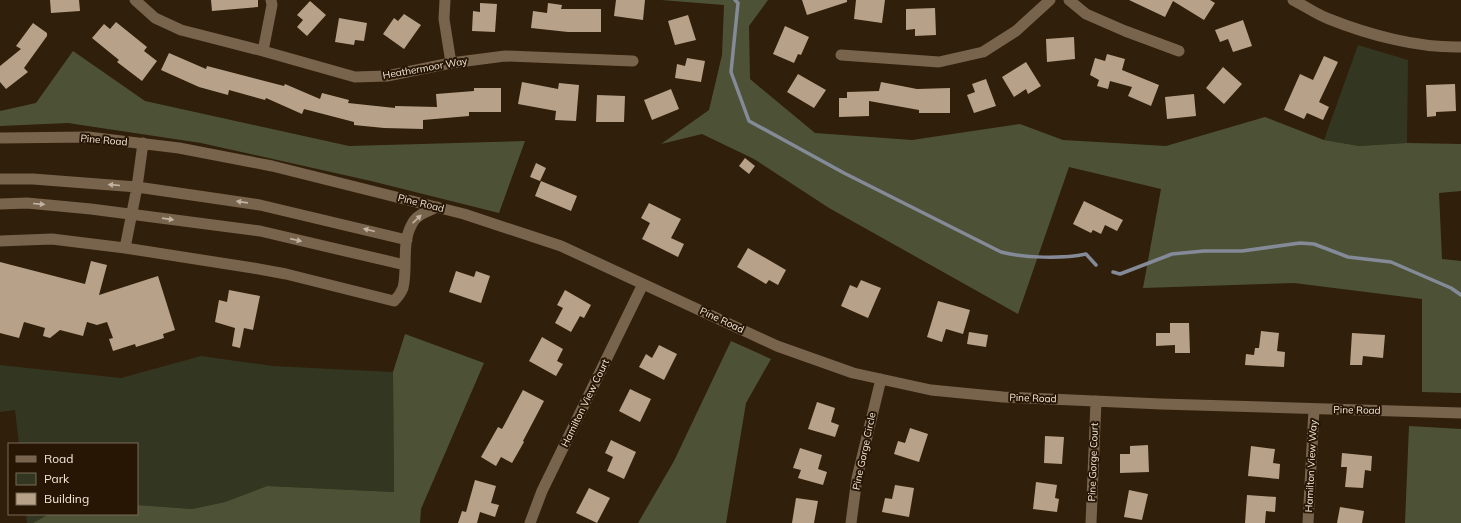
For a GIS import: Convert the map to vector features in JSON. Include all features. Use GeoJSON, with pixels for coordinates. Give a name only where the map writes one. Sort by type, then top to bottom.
{"type":"FeatureCollection","features":[{"type":"Feature","properties":{"kind":"street","name":"Heathermoor Way"},"geometry":{"type":"LineString","coordinates":[[135,0],[155,18],[180,30],[263,50],[355,77],[387,76],[451,63],[506,56],[633,61]]}},
{"type":"Feature","properties":{"kind":"street"},"geometry":{"type":"LineString","coordinates":[[263,50],[272,0]]}},
{"type":"Feature","properties":{"kind":"street"},"geometry":{"type":"LineString","coordinates":[[445,0],[444,19],[451,63]]}},
{"type":"Feature","properties":{"kind":"street"},"geometry":{"type":"LineString","coordinates":[[841,54],[939,62],[983,52],[1016,31],[1050,0]]}},
{"type":"Feature","properties":{"kind":"street"},"geometry":{"type":"LineString","coordinates":[[1069,0],[1086,14],[1125,31],[1179,51]]}},
{"type":"Feature","properties":{"kind":"street"},"geometry":{"type":"LineString","coordinates":[[1293,0],[1328,18],[1376,35],[1424,45],[1448,48],[1461,47]]}},
{"type":"Feature","properties":{"kind":"street","name":"Pine Road"},"geometry":{"type":"LineString","coordinates":[[0,138],[88,137],[178,148],[272,166],[464,214],[561,246],[777,346],[852,373],[931,390],[1003,397],[1161,404],[1461,413]]}},
{"type":"Feature","properties":{"kind":"street"},"geometry":{"type":"LineString","coordinates":[[126,248],[143,143]]}},
{"type":"Feature","properties":{"kind":"street"},"geometry":{"type":"LineString","coordinates":[[0,179],[33,179],[137,186],[260,205],[407,240]]}},
{"type":"Feature","properties":{"kind":"street"},"geometry":{"type":"LineString","coordinates":[[0,204],[27,203],[132,214],[260,231],[405,265]]}},
{"type":"Feature","properties":{"kind":"street"},"geometry":{"type":"LineString","coordinates":[[0,241],[52,239],[126,248],[286,274],[394,301],[402,290],[407,240],[411,224],[416,218],[437,207]]}},
{"type":"Feature","properties":{"kind":"street","name":"Hamilton View Court"},"geometry":{"type":"LineString","coordinates":[[530,523],[542,491],[643,284]]}},
{"type":"Feature","properties":{"kind":"street","name":"Pine Gorge Circle"},"geometry":{"type":"LineString","coordinates":[[851,523],[857,478],[880,379]]}},
{"type":"Feature","properties":{"kind":"street","name":"Pine Gorge Court"},"geometry":{"type":"LineString","coordinates":[[1091,523],[1096,401]]}},
{"type":"Feature","properties":{"kind":"street","name":"Hamilton View Way"},"geometry":{"type":"LineString","coordinates":[[1308,523],[1314,409]]}},
{"type":"Feature","properties":{"kind":"green space"},"geometry":{"type":"Polygon","coordinates":[[[661,0],[768,0],[749,26],[750,79],[815,133],[912,140],[1020,124],[1063,140],[1166,146],[1265,117],[1324,140],[1359,146],[1407,143],[1461,144],[1461,191],[1439,193],[1442,259],[1461,261],[1461,393],[1422,392],[1422,299],[1294,283],[1143,288],[1161,189],[1069,167],[1018,314],[829,208],[754,159],[702,134],[661,144],[709,110],[722,55],[724,5],[661,0]]]}},
{"type":"Feature","properties":{"kind":"green space"},"geometry":{"type":"Polygon","coordinates":[[[1358,45],[1408,60],[1407,143],[1359,146],[1324,140],[1358,45]]]}},
{"type":"Feature","properties":{"kind":"green space"},"geometry":{"type":"Polygon","coordinates":[[[73,51],[145,101],[349,146],[525,141],[499,213],[371,181],[201,143],[68,123],[0,126],[0,111],[36,103],[73,51]]]}},
{"type":"Feature","properties":{"kind":"green space"},"geometry":{"type":"Polygon","coordinates":[[[405,334],[484,363],[421,509],[420,523],[33,523],[47,515],[138,515],[138,505],[192,509],[225,502],[267,486],[394,492],[393,372],[405,334]]]}},
{"type":"Feature","properties":{"kind":"green space"},"geometry":{"type":"Polygon","coordinates":[[[731,341],[771,359],[746,403],[726,523],[638,523],[674,461],[731,341]]]}},
{"type":"Feature","properties":{"kind":"green space"},"geometry":{"type":"Polygon","coordinates":[[[201,356],[273,366],[393,372],[394,492],[267,486],[225,502],[192,509],[138,505],[138,443],[19,443],[15,410],[0,412],[0,365],[121,378],[201,356]]]}},
{"type":"Feature","properties":{"kind":"green space"},"geometry":{"type":"Polygon","coordinates":[[[1409,426],[1461,429],[1461,523],[1405,523],[1409,426]]]}},
{"type":"Feature","properties":{"kind":"green space"},"geometry":{"type":"Polygon","coordinates":[[[26,515],[47,515],[33,523],[27,523],[26,515]]]}},
{"type":"Feature","properties":{"kind":"building"},"geometry":{"type":"Polygon","coordinates":[[[50,0],[79,0],[80,11],[51,13],[50,0]]]}},
{"type":"Feature","properties":{"kind":"building"},"geometry":{"type":"Polygon","coordinates":[[[211,0],[258,0],[258,7],[212,11],[211,0]]]}},
{"type":"Feature","properties":{"kind":"building"},"geometry":{"type":"Polygon","coordinates":[[[616,0],[645,0],[643,20],[614,16],[616,0]]]}},
{"type":"Feature","properties":{"kind":"building"},"geometry":{"type":"Polygon","coordinates":[[[802,0],[847,0],[847,2],[807,15],[802,0]]]}},
{"type":"Feature","properties":{"kind":"building"},"geometry":{"type":"Polygon","coordinates":[[[856,0],[885,0],[882,23],[854,19],[856,0]]]}},
{"type":"Feature","properties":{"kind":"building"},"geometry":{"type":"Polygon","coordinates":[[[1129,0],[1210,0],[1215,3],[1204,20],[1173,1],[1165,17],[1129,0]]]}},
{"type":"Feature","properties":{"kind":"building"},"geometry":{"type":"Polygon","coordinates":[[[310,1],[326,15],[307,36],[297,27],[303,20],[297,15],[310,1]]]}},
{"type":"Feature","properties":{"kind":"building"},"geometry":{"type":"Polygon","coordinates":[[[480,3],[497,4],[495,32],[472,31],[473,11],[480,12],[480,3]]]}},
{"type":"Feature","properties":{"kind":"building"},"geometry":{"type":"Polygon","coordinates":[[[548,3],[562,5],[561,9],[601,9],[601,32],[568,32],[531,28],[533,11],[547,13],[548,3]]]}},
{"type":"Feature","properties":{"kind":"building"},"geometry":{"type":"Polygon","coordinates":[[[935,8],[936,35],[915,36],[915,29],[906,30],[906,9],[935,8]]]}},
{"type":"Feature","properties":{"kind":"building"},"geometry":{"type":"Polygon","coordinates":[[[404,14],[421,25],[404,49],[383,34],[394,18],[398,21],[404,14]]]}},
{"type":"Feature","properties":{"kind":"building"},"geometry":{"type":"Polygon","coordinates":[[[688,15],[696,40],[675,45],[668,21],[688,15]]]}},
{"type":"Feature","properties":{"kind":"building"},"geometry":{"type":"Polygon","coordinates":[[[339,18],[367,23],[364,41],[355,40],[354,45],[335,42],[339,18]]]}},
{"type":"Feature","properties":{"kind":"building"},"geometry":{"type":"Polygon","coordinates":[[[1243,20],[1252,46],[1233,52],[1228,39],[1220,42],[1215,30],[1243,20]]]}},
{"type":"Feature","properties":{"kind":"building"},"geometry":{"type":"Polygon","coordinates":[[[116,22],[147,47],[144,51],[157,61],[142,81],[117,62],[119,60],[92,38],[104,24],[110,29],[116,22]]]}},
{"type":"Feature","properties":{"kind":"building"},"geometry":{"type":"Polygon","coordinates":[[[33,23],[47,33],[47,36],[24,68],[28,72],[6,89],[0,82],[0,66],[21,49],[16,46],[33,23]]]}},
{"type":"Feature","properties":{"kind":"building"},"geometry":{"type":"Polygon","coordinates":[[[785,26],[809,37],[801,55],[798,54],[794,63],[773,54],[785,26]]]}},
{"type":"Feature","properties":{"kind":"building"},"geometry":{"type":"Polygon","coordinates":[[[1074,37],[1075,59],[1047,62],[1046,39],[1074,37]]]}},
{"type":"Feature","properties":{"kind":"building"},"geometry":{"type":"Polygon","coordinates":[[[169,53],[206,69],[207,66],[284,86],[285,84],[320,99],[322,93],[349,100],[348,103],[395,108],[395,106],[437,107],[436,94],[474,91],[474,88],[501,88],[501,112],[469,112],[469,116],[423,120],[423,129],[384,128],[354,125],[354,122],[304,109],[302,114],[266,98],[265,100],[229,90],[228,95],[199,87],[161,70],[169,53]]]}},
{"type":"Feature","properties":{"kind":"building"},"geometry":{"type":"Polygon","coordinates":[[[1107,54],[1125,59],[1122,70],[1159,85],[1151,106],[1128,96],[1132,87],[1110,81],[1108,89],[1097,86],[1099,80],[1090,75],[1095,58],[1105,61],[1107,54]]]}},
{"type":"Feature","properties":{"kind":"building"},"geometry":{"type":"Polygon","coordinates":[[[1324,56],[1338,62],[1319,102],[1329,107],[1323,120],[1307,113],[1304,119],[1284,110],[1300,74],[1313,80],[1324,56]]]}},
{"type":"Feature","properties":{"kind":"building"},"geometry":{"type":"Polygon","coordinates":[[[687,58],[705,61],[701,82],[675,78],[677,64],[685,66],[687,58]]]}},
{"type":"Feature","properties":{"kind":"building"},"geometry":{"type":"Polygon","coordinates":[[[1026,62],[1041,86],[1028,94],[1026,89],[1014,97],[1002,77],[1026,62]]]}},
{"type":"Feature","properties":{"kind":"building"},"geometry":{"type":"Polygon","coordinates":[[[1223,67],[1242,84],[1224,104],[1206,88],[1223,67]]]}},
{"type":"Feature","properties":{"kind":"building"},"geometry":{"type":"Polygon","coordinates":[[[798,74],[826,90],[814,108],[787,92],[798,74]]]}},
{"type":"Feature","properties":{"kind":"building"},"geometry":{"type":"Polygon","coordinates":[[[986,79],[996,106],[974,113],[967,95],[975,92],[972,84],[986,79]]]}},
{"type":"Feature","properties":{"kind":"building"},"geometry":{"type":"Polygon","coordinates":[[[522,82],[558,89],[559,83],[579,85],[576,121],[555,120],[556,111],[518,104],[522,82]]]}},
{"type":"Feature","properties":{"kind":"building"},"geometry":{"type":"Polygon","coordinates":[[[881,82],[917,89],[950,88],[950,113],[919,113],[919,110],[869,101],[869,116],[839,117],[839,98],[847,98],[847,92],[879,91],[881,82]]]}},
{"type":"Feature","properties":{"kind":"building"},"geometry":{"type":"Polygon","coordinates":[[[1455,84],[1456,111],[1436,112],[1436,116],[1427,117],[1426,85],[1455,84]]]}},
{"type":"Feature","properties":{"kind":"building"},"geometry":{"type":"Polygon","coordinates":[[[671,89],[679,109],[652,120],[644,100],[671,89]]]}},
{"type":"Feature","properties":{"kind":"building"},"geometry":{"type":"Polygon","coordinates":[[[1194,94],[1196,116],[1167,119],[1165,97],[1194,94]]]}},
{"type":"Feature","properties":{"kind":"building"},"geometry":{"type":"Polygon","coordinates":[[[597,95],[625,96],[624,122],[596,122],[597,95]]]}},
{"type":"Feature","properties":{"kind":"building"},"geometry":{"type":"Polygon","coordinates":[[[745,158],[755,166],[749,174],[739,166],[745,158]]]}},
{"type":"Feature","properties":{"kind":"building"},"geometry":{"type":"Polygon","coordinates":[[[536,163],[546,168],[540,181],[530,177],[536,163]]]}},
{"type":"Feature","properties":{"kind":"building"},"geometry":{"type":"Polygon","coordinates":[[[541,181],[577,196],[571,211],[535,196],[541,181]]]}},
{"type":"Feature","properties":{"kind":"building"},"geometry":{"type":"Polygon","coordinates":[[[1084,201],[1123,220],[1117,231],[1105,225],[1101,234],[1093,230],[1091,233],[1073,224],[1084,201]]]}},
{"type":"Feature","properties":{"kind":"building"},"geometry":{"type":"Polygon","coordinates":[[[649,203],[681,219],[671,238],[684,244],[678,257],[642,239],[650,223],[641,218],[649,203]]]}},
{"type":"Feature","properties":{"kind":"building"},"geometry":{"type":"Polygon","coordinates":[[[748,248],[786,270],[778,285],[769,280],[766,284],[737,267],[748,248]]]}},
{"type":"Feature","properties":{"kind":"building"},"geometry":{"type":"Polygon","coordinates":[[[91,261],[107,265],[99,295],[158,276],[175,330],[163,334],[164,338],[136,347],[135,344],[113,351],[109,339],[113,338],[107,322],[97,325],[87,322],[83,336],[60,330],[50,338],[43,336],[45,328],[24,322],[19,338],[0,333],[0,262],[85,284],[91,261]]]}},
{"type":"Feature","properties":{"kind":"building"},"geometry":{"type":"Polygon","coordinates":[[[456,271],[474,277],[476,271],[490,276],[481,303],[449,292],[456,271]]]}},
{"type":"Feature","properties":{"kind":"building"},"geometry":{"type":"Polygon","coordinates":[[[861,280],[881,288],[868,318],[841,306],[850,285],[857,288],[861,280]]]}},
{"type":"Feature","properties":{"kind":"building"},"geometry":{"type":"Polygon","coordinates":[[[229,290],[260,296],[253,330],[244,328],[240,348],[232,346],[235,328],[215,322],[219,300],[227,302],[229,290]]]}},
{"type":"Feature","properties":{"kind":"building"},"geometry":{"type":"Polygon","coordinates":[[[565,290],[591,305],[584,318],[580,316],[571,332],[555,323],[563,308],[557,305],[565,290]]]}},
{"type":"Feature","properties":{"kind":"building"},"geometry":{"type":"Polygon","coordinates":[[[938,301],[970,310],[963,334],[946,329],[942,342],[927,337],[938,301]]]}},
{"type":"Feature","properties":{"kind":"building"},"geometry":{"type":"Polygon","coordinates":[[[1170,323],[1189,323],[1190,353],[1175,353],[1175,345],[1156,346],[1156,333],[1170,333],[1170,323]]]}},
{"type":"Feature","properties":{"kind":"building"},"geometry":{"type":"Polygon","coordinates":[[[1261,331],[1279,333],[1277,351],[1285,352],[1284,367],[1245,365],[1246,354],[1254,355],[1255,348],[1259,348],[1261,331]]]}},
{"type":"Feature","properties":{"kind":"building"},"geometry":{"type":"Polygon","coordinates":[[[969,332],[988,335],[986,347],[967,344],[969,332]]]}},
{"type":"Feature","properties":{"kind":"building"},"geometry":{"type":"Polygon","coordinates":[[[1352,333],[1385,335],[1383,358],[1363,356],[1362,365],[1350,365],[1352,333]]]}},
{"type":"Feature","properties":{"kind":"building"},"geometry":{"type":"Polygon","coordinates":[[[542,337],[563,349],[557,361],[563,364],[556,376],[529,361],[542,337]]]}},
{"type":"Feature","properties":{"kind":"building"},"geometry":{"type":"Polygon","coordinates":[[[659,345],[677,354],[664,380],[639,367],[646,354],[652,358],[659,345]]]}},
{"type":"Feature","properties":{"kind":"building"},"geometry":{"type":"Polygon","coordinates":[[[630,389],[651,399],[640,422],[619,411],[630,389]]]}},
{"type":"Feature","properties":{"kind":"building"},"geometry":{"type":"Polygon","coordinates":[[[523,390],[544,401],[512,463],[501,457],[496,466],[481,457],[498,427],[502,429],[523,390]]]}},
{"type":"Feature","properties":{"kind":"building"},"geometry":{"type":"Polygon","coordinates":[[[817,402],[835,408],[831,422],[839,425],[835,437],[808,429],[817,402]]]}},
{"type":"Feature","properties":{"kind":"building"},"geometry":{"type":"Polygon","coordinates":[[[910,428],[928,434],[919,462],[894,454],[898,441],[905,443],[910,428]]]}},
{"type":"Feature","properties":{"kind":"building"},"geometry":{"type":"Polygon","coordinates":[[[1045,436],[1064,437],[1062,464],[1044,463],[1045,436]]]}},
{"type":"Feature","properties":{"kind":"building"},"geometry":{"type":"Polygon","coordinates":[[[611,440],[636,452],[624,479],[607,471],[613,457],[605,453],[611,440]]]}},
{"type":"Feature","properties":{"kind":"building"},"geometry":{"type":"Polygon","coordinates":[[[1148,445],[1149,472],[1120,473],[1120,454],[1130,454],[1130,446],[1148,445]]]}},
{"type":"Feature","properties":{"kind":"building"},"geometry":{"type":"Polygon","coordinates":[[[1251,446],[1275,449],[1273,463],[1280,464],[1279,479],[1248,476],[1251,446]]]}},
{"type":"Feature","properties":{"kind":"building"},"geometry":{"type":"Polygon","coordinates":[[[800,448],[822,455],[818,469],[827,472],[823,485],[798,478],[801,470],[793,468],[800,448]]]}},
{"type":"Feature","properties":{"kind":"building"},"geometry":{"type":"Polygon","coordinates":[[[1342,453],[1372,456],[1371,471],[1365,470],[1363,488],[1345,487],[1347,467],[1341,467],[1342,453]]]}},
{"type":"Feature","properties":{"kind":"building"},"geometry":{"type":"Polygon","coordinates":[[[475,480],[496,486],[491,503],[499,505],[495,517],[480,512],[477,523],[458,523],[462,511],[466,512],[475,480]]]}},
{"type":"Feature","properties":{"kind":"building"},"geometry":{"type":"Polygon","coordinates":[[[1036,482],[1057,485],[1055,498],[1059,499],[1057,512],[1033,509],[1036,482]]]}},
{"type":"Feature","properties":{"kind":"building"},"geometry":{"type":"Polygon","coordinates":[[[895,485],[914,488],[909,517],[882,512],[885,498],[892,499],[895,485]]]}},
{"type":"Feature","properties":{"kind":"building"},"geometry":{"type":"Polygon","coordinates":[[[589,488],[610,498],[597,523],[576,513],[589,488]]]}},
{"type":"Feature","properties":{"kind":"building"},"geometry":{"type":"Polygon","coordinates":[[[1129,490],[1148,494],[1142,520],[1124,517],[1129,490]]]}},
{"type":"Feature","properties":{"kind":"building"},"geometry":{"type":"Polygon","coordinates":[[[1247,495],[1276,497],[1275,512],[1266,511],[1265,523],[1245,523],[1247,495]]]}},
{"type":"Feature","properties":{"kind":"building"},"geometry":{"type":"Polygon","coordinates":[[[796,498],[818,501],[814,523],[792,523],[796,498]]]}},
{"type":"Feature","properties":{"kind":"building"},"geometry":{"type":"Polygon","coordinates":[[[1340,507],[1364,511],[1362,523],[1337,523],[1340,507]]]}},
{"type":"Feature","properties":{"kind":"waterway"},"geometry":{"type":"LineString","coordinates":[[735,0],[738,3],[731,72],[749,121],[844,173],[1001,252],[1021,256],[1044,257],[1066,257],[1086,254],[1096,265]]}},
{"type":"Feature","properties":{"kind":"waterway"},"geometry":{"type":"LineString","coordinates":[[1113,272],[1120,274],[1172,254],[1204,251],[1242,251],[1300,243],[1314,244],[1348,257],[1391,262],[1451,288],[1461,295]]}}]}
